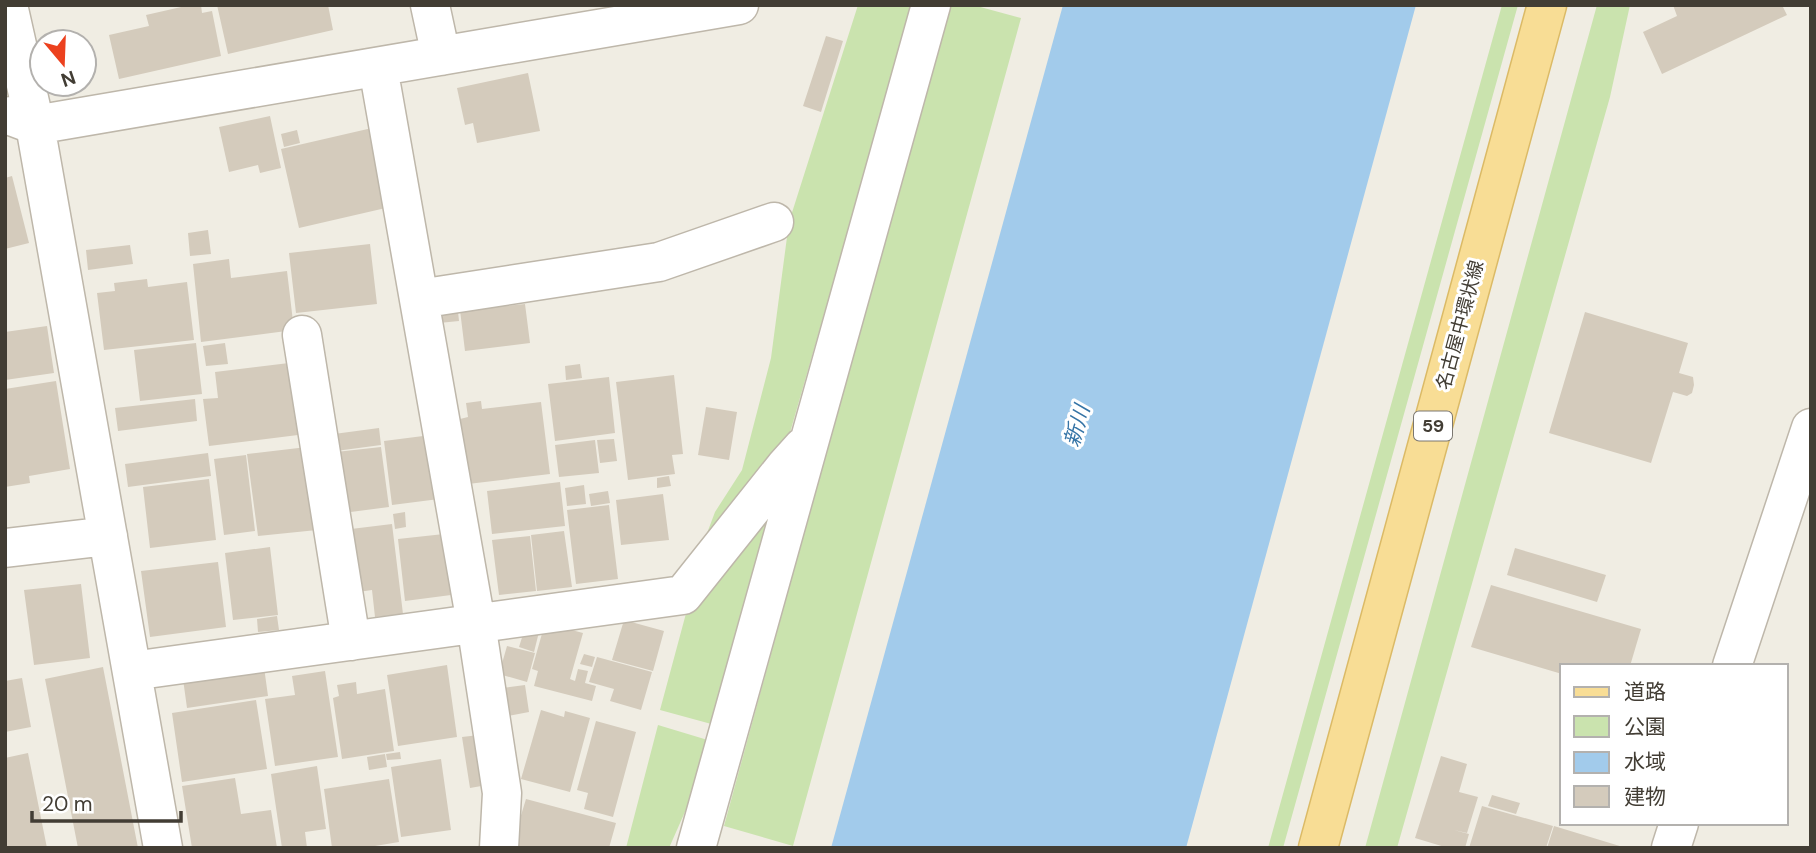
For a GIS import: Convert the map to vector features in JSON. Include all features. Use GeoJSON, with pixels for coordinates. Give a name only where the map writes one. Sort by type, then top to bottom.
{"type":"FeatureCollection","features":[{"type":"Feature","properties":{"kind":"main road","name":"名古屋中環状線"},"geometry":{"type":"LineString","coordinates":[[1318,848],[1547,5]]}},
{"type":"Feature","properties":{"kind":"street"},"geometry":{"type":"LineString","coordinates":[[8,5],[20,119],[108,536],[163,848]]}},
{"type":"Feature","properties":{"kind":"street"},"geometry":{"type":"LineString","coordinates":[[430,5],[441,56]]}},
{"type":"Feature","properties":{"kind":"street"},"geometry":{"type":"LineString","coordinates":[[20,119],[378,66],[739,5]]}},
{"type":"Feature","properties":{"kind":"street"},"geometry":{"type":"LineString","coordinates":[[696,848],[931,5]]}},
{"type":"Feature","properties":{"kind":"street"},"geometry":{"type":"LineString","coordinates":[[378,66],[476,623],[502,793],[499,848]]}},
{"type":"Feature","properties":{"kind":"street"},"geometry":{"type":"LineString","coordinates":[[419,299],[659,262],[774,222]]}},
{"type":"Feature","properties":{"kind":"street"},"geometry":{"type":"LineString","coordinates":[[302,335],[351,641]]}},
{"type":"Feature","properties":{"kind":"street"},"geometry":{"type":"LineString","coordinates":[[1733,664],[1811,428]]}},
{"type":"Feature","properties":{"kind":"street"},"geometry":{"type":"LineString","coordinates":[[132,671],[682,595],[810,440]]}},
{"type":"Feature","properties":{"kind":"street"},"geometry":{"type":"LineString","coordinates":[[5,548],[108,536]]}},
{"type":"Feature","properties":{"kind":"street"},"geometry":{"type":"LineString","coordinates":[[683,848],[715,779]]}},
{"type":"Feature","properties":{"kind":"street"},"geometry":{"type":"LineString","coordinates":[[1671,848],[1678,825]]}},
{"type":"Feature","properties":{"kind":"green space"},"geometry":{"type":"Polygon","coordinates":[[[858,5],[913,5],[789,436],[692,573],[715,512],[742,470],[771,358],[789,222],[858,5]]]}},
{"type":"Feature","properties":{"kind":"green space"},"geometry":{"type":"Polygon","coordinates":[[[948,5],[973,5],[1021,18],[793,846],[724,826],[948,5]]]}},
{"type":"Feature","properties":{"kind":"green space"},"geometry":{"type":"Polygon","coordinates":[[[1502,5],[1518,5],[1283,848],[1268,848],[1502,5]]]}},
{"type":"Feature","properties":{"kind":"green space"},"geometry":{"type":"Polygon","coordinates":[[[1597,5],[1630,5],[1610,97],[1397,848],[1365,848],[1597,5]]]}},
{"type":"Feature","properties":{"kind":"green space"},"geometry":{"type":"Polygon","coordinates":[[[778,490],[715,725],[660,710],[688,606],[778,490]]]}},
{"type":"Feature","properties":{"kind":"green space"},"geometry":{"type":"Polygon","coordinates":[[[658,725],[711,741],[703,771],[669,848],[626,848],[658,725]]]}},
{"type":"Feature","properties":{"kind":"water","name":"新川"},"geometry":{"type":"Polygon","coordinates":[[[1063,5],[1416,5],[1186,848],[831,848],[1063,5]]]}},
{"type":"Feature","properties":{"kind":"building"},"geometry":{"type":"Polygon","coordinates":[[[201,5],[202,13],[212,11],[221,56],[119,79],[109,35],[149,26],[146,15],[201,5]]]}},
{"type":"Feature","properties":{"kind":"building"},"geometry":{"type":"Polygon","coordinates":[[[217,5],[328,5],[333,30],[228,54],[217,5]]]}},
{"type":"Feature","properties":{"kind":"building"},"geometry":{"type":"Polygon","coordinates":[[[1673,5],[1782,5],[1787,15],[1662,74],[1643,32],[1677,16],[1673,5]]]}},
{"type":"Feature","properties":{"kind":"building"},"geometry":{"type":"Polygon","coordinates":[[[826,36],[843,41],[821,112],[803,106],[826,36]]]}},
{"type":"Feature","properties":{"kind":"building"},"geometry":{"type":"Polygon","coordinates":[[[528,73],[540,131],[477,143],[473,123],[465,125],[457,88],[528,73]]]}},
{"type":"Feature","properties":{"kind":"building"},"geometry":{"type":"Polygon","coordinates":[[[270,116],[281,168],[260,173],[258,165],[229,172],[219,127],[270,116]]]}},
{"type":"Feature","properties":{"kind":"building"},"geometry":{"type":"Polygon","coordinates":[[[372,128],[390,207],[299,228],[281,149],[372,128]]]}},
{"type":"Feature","properties":{"kind":"building"},"geometry":{"type":"Polygon","coordinates":[[[297,130],[300,143],[284,147],[281,134],[297,130]]]}},
{"type":"Feature","properties":{"kind":"building"},"geometry":{"type":"Polygon","coordinates":[[[12,176],[29,243],[5,249],[5,178],[12,176]]]}},
{"type":"Feature","properties":{"kind":"building"},"geometry":{"type":"Polygon","coordinates":[[[208,230],[211,254],[190,256],[188,233],[208,230]]]}},
{"type":"Feature","properties":{"kind":"building"},"geometry":{"type":"Polygon","coordinates":[[[370,244],[377,304],[296,313],[289,253],[370,244]]]}},
{"type":"Feature","properties":{"kind":"building"},"geometry":{"type":"Polygon","coordinates":[[[130,245],[133,264],[88,270],[86,250],[130,245]]]}},
{"type":"Feature","properties":{"kind":"building"},"geometry":{"type":"Polygon","coordinates":[[[229,259],[231,278],[287,271],[294,330],[201,342],[193,264],[229,259]]]}},
{"type":"Feature","properties":{"kind":"building"},"geometry":{"type":"Polygon","coordinates":[[[147,279],[148,287],[187,282],[194,340],[104,350],[97,293],[115,291],[114,283],[147,279]]]}},
{"type":"Feature","properties":{"kind":"building"},"geometry":{"type":"Polygon","coordinates":[[[504,297],[506,306],[525,304],[530,343],[465,351],[459,302],[504,297]]]}},
{"type":"Feature","properties":{"kind":"building"},"geometry":{"type":"Polygon","coordinates":[[[457,302],[459,321],[439,323],[437,305],[457,302]]]}},
{"type":"Feature","properties":{"kind":"building"},"geometry":{"type":"Polygon","coordinates":[[[1585,312],[1688,343],[1679,373],[1693,377],[1692,393],[1687,396],[1673,392],[1651,463],[1549,433],[1585,312]]]}},
{"type":"Feature","properties":{"kind":"building"},"geometry":{"type":"Polygon","coordinates":[[[47,326],[54,373],[5,380],[5,332],[47,326]]]}},
{"type":"Feature","properties":{"kind":"building"},"geometry":{"type":"Polygon","coordinates":[[[196,343],[202,394],[140,401],[134,350],[196,343]]]}},
{"type":"Feature","properties":{"kind":"building"},"geometry":{"type":"Polygon","coordinates":[[[225,343],[228,364],[206,366],[203,346],[225,343]]]}},
{"type":"Feature","properties":{"kind":"building"},"geometry":{"type":"Polygon","coordinates":[[[289,363],[298,435],[209,446],[203,399],[218,398],[215,372],[289,363]]]}},
{"type":"Feature","properties":{"kind":"building"},"geometry":{"type":"Polygon","coordinates":[[[580,364],[582,378],[566,380],[565,366],[580,364]]]}},
{"type":"Feature","properties":{"kind":"building"},"geometry":{"type":"Polygon","coordinates":[[[674,375],[683,454],[672,455],[675,474],[628,480],[616,382],[674,375]]]}},
{"type":"Feature","properties":{"kind":"building"},"geometry":{"type":"Polygon","coordinates":[[[609,377],[615,433],[555,441],[548,384],[609,377]]]}},
{"type":"Feature","properties":{"kind":"building"},"geometry":{"type":"Polygon","coordinates":[[[56,381],[70,469],[29,476],[30,483],[5,487],[5,389],[56,381]]]}},
{"type":"Feature","properties":{"kind":"building"},"geometry":{"type":"Polygon","coordinates":[[[195,399],[197,421],[118,431],[115,408],[195,399]]]}},
{"type":"Feature","properties":{"kind":"building"},"geometry":{"type":"Polygon","coordinates":[[[481,401],[482,409],[541,402],[550,474],[468,484],[460,419],[468,417],[466,403],[481,401]]]}},
{"type":"Feature","properties":{"kind":"building"},"geometry":{"type":"Polygon","coordinates":[[[706,407],[737,412],[729,460],[698,455],[706,407]]]}},
{"type":"Feature","properties":{"kind":"building"},"geometry":{"type":"Polygon","coordinates":[[[379,428],[381,445],[336,451],[334,434],[379,428]]]}},
{"type":"Feature","properties":{"kind":"building"},"geometry":{"type":"Polygon","coordinates":[[[431,435],[439,499],[392,505],[384,441],[431,435]]]}},
{"type":"Feature","properties":{"kind":"building"},"geometry":{"type":"Polygon","coordinates":[[[614,439],[617,461],[600,463],[597,440],[614,439]]]}},
{"type":"Feature","properties":{"kind":"building"},"geometry":{"type":"Polygon","coordinates":[[[595,440],[599,473],[559,477],[555,445],[595,440]]]}},
{"type":"Feature","properties":{"kind":"building"},"geometry":{"type":"Polygon","coordinates":[[[307,447],[317,530],[258,536],[247,454],[307,447]]]}},
{"type":"Feature","properties":{"kind":"building"},"geometry":{"type":"Polygon","coordinates":[[[381,447],[389,507],[343,513],[336,452],[381,447]]]}},
{"type":"Feature","properties":{"kind":"building"},"geometry":{"type":"Polygon","coordinates":[[[208,453],[211,476],[128,487],[125,464],[208,453]]]}},
{"type":"Feature","properties":{"kind":"building"},"geometry":{"type":"Polygon","coordinates":[[[246,455],[255,531],[224,535],[214,459],[246,455]]]}},
{"type":"Feature","properties":{"kind":"building"},"geometry":{"type":"Polygon","coordinates":[[[669,476],[671,486],[657,488],[657,478],[669,476]]]}},
{"type":"Feature","properties":{"kind":"building"},"geometry":{"type":"Polygon","coordinates":[[[209,479],[216,540],[150,548],[143,487],[209,479]]]}},
{"type":"Feature","properties":{"kind":"building"},"geometry":{"type":"Polygon","coordinates":[[[560,482],[565,526],[492,534],[487,491],[560,482]]]}},
{"type":"Feature","properties":{"kind":"building"},"geometry":{"type":"Polygon","coordinates":[[[584,485],[586,504],[567,506],[565,488],[584,485]]]}},
{"type":"Feature","properties":{"kind":"building"},"geometry":{"type":"Polygon","coordinates":[[[608,491],[610,503],[591,506],[589,494],[608,491]]]}},
{"type":"Feature","properties":{"kind":"building"},"geometry":{"type":"Polygon","coordinates":[[[663,494],[669,540],[621,545],[616,500],[663,494]]]}},
{"type":"Feature","properties":{"kind":"building"},"geometry":{"type":"Polygon","coordinates":[[[609,505],[618,579],[576,584],[567,510],[609,505]]]}},
{"type":"Feature","properties":{"kind":"building"},"geometry":{"type":"Polygon","coordinates":[[[405,512],[406,527],[395,529],[393,514],[405,512]]]}},
{"type":"Feature","properties":{"kind":"building"},"geometry":{"type":"Polygon","coordinates":[[[392,524],[403,614],[375,617],[372,590],[358,592],[351,529],[392,524]]]}},
{"type":"Feature","properties":{"kind":"building"},"geometry":{"type":"Polygon","coordinates":[[[564,531],[572,587],[537,591],[531,535],[564,531]]]}},
{"type":"Feature","properties":{"kind":"building"},"geometry":{"type":"Polygon","coordinates":[[[444,534],[451,595],[405,601],[398,539],[444,534]]]}},
{"type":"Feature","properties":{"kind":"building"},"geometry":{"type":"Polygon","coordinates":[[[530,536],[536,591],[499,595],[492,540],[530,536]]]}},
{"type":"Feature","properties":{"kind":"building"},"geometry":{"type":"Polygon","coordinates":[[[270,547],[278,615],[233,620],[225,553],[270,547]]]}},
{"type":"Feature","properties":{"kind":"building"},"geometry":{"type":"Polygon","coordinates":[[[1515,548],[1606,575],[1597,602],[1507,575],[1515,548]]]}},
{"type":"Feature","properties":{"kind":"building"},"geometry":{"type":"Polygon","coordinates":[[[218,562],[226,627],[150,637],[141,571],[218,562]]]}},
{"type":"Feature","properties":{"kind":"building"},"geometry":{"type":"Polygon","coordinates":[[[81,584],[90,658],[34,665],[24,590],[81,584]]]}},
{"type":"Feature","properties":{"kind":"building"},"geometry":{"type":"Polygon","coordinates":[[[1491,585],[1641,629],[1631,664],[1560,664],[1560,673],[1471,647],[1491,585]]]}},
{"type":"Feature","properties":{"kind":"building"},"geometry":{"type":"Polygon","coordinates":[[[277,616],[279,630],[258,632],[257,619],[277,616]]]}},
{"type":"Feature","properties":{"kind":"building"},"geometry":{"type":"Polygon","coordinates":[[[624,620],[664,631],[653,671],[612,660],[624,620]]]}},
{"type":"Feature","properties":{"kind":"building"},"geometry":{"type":"Polygon","coordinates":[[[545,623],[583,633],[570,679],[575,681],[578,669],[588,671],[585,683],[596,686],[592,701],[534,686],[538,671],[532,669],[545,623]]]}},
{"type":"Feature","properties":{"kind":"building"},"geometry":{"type":"Polygon","coordinates":[[[525,628],[539,632],[534,652],[519,647],[525,628]]]}},
{"type":"Feature","properties":{"kind":"building"},"geometry":{"type":"Polygon","coordinates":[[[507,646],[535,653],[527,682],[499,674],[507,646]]]}},
{"type":"Feature","properties":{"kind":"building"},"geometry":{"type":"Polygon","coordinates":[[[584,654],[595,657],[592,667],[580,664],[584,654]]]}},
{"type":"Feature","properties":{"kind":"building"},"geometry":{"type":"Polygon","coordinates":[[[597,657],[652,672],[641,710],[610,701],[614,689],[589,682],[597,657]]]}},
{"type":"Feature","properties":{"kind":"building"},"geometry":{"type":"Polygon","coordinates":[[[447,665],[457,737],[398,746],[387,675],[447,665]]]}},
{"type":"Feature","properties":{"kind":"building"},"geometry":{"type":"Polygon","coordinates":[[[103,667],[138,848],[78,848],[45,679],[103,667]]]}},
{"type":"Feature","properties":{"kind":"building"},"geometry":{"type":"Polygon","coordinates":[[[264,667],[268,696],[187,708],[183,679],[264,667]]]}},
{"type":"Feature","properties":{"kind":"building"},"geometry":{"type":"Polygon","coordinates":[[[325,671],[338,757],[275,766],[265,699],[295,695],[292,676],[325,671]]]}},
{"type":"Feature","properties":{"kind":"building"},"geometry":{"type":"Polygon","coordinates":[[[22,678],[31,727],[5,732],[5,681],[22,678]]]}},
{"type":"Feature","properties":{"kind":"building"},"geometry":{"type":"Polygon","coordinates":[[[356,682],[357,694],[385,689],[394,751],[342,759],[333,698],[339,696],[337,685],[356,682]]]}},
{"type":"Feature","properties":{"kind":"building"},"geometry":{"type":"Polygon","coordinates":[[[525,685],[529,712],[508,716],[503,688],[525,685]]]}},
{"type":"Feature","properties":{"kind":"building"},"geometry":{"type":"Polygon","coordinates":[[[256,700],[267,769],[182,782],[172,713],[256,700]]]}},
{"type":"Feature","properties":{"kind":"building"},"geometry":{"type":"Polygon","coordinates":[[[541,710],[564,717],[565,711],[590,718],[570,792],[521,779],[541,710]]]}},
{"type":"Feature","properties":{"kind":"building"},"geometry":{"type":"Polygon","coordinates":[[[596,721],[636,732],[613,817],[584,809],[588,793],[577,790],[596,721]]]}},
{"type":"Feature","properties":{"kind":"building"},"geometry":{"type":"Polygon","coordinates":[[[479,735],[487,785],[470,788],[462,737],[479,735]]]}},
{"type":"Feature","properties":{"kind":"building"},"geometry":{"type":"Polygon","coordinates":[[[400,752],[401,759],[387,760],[386,754],[400,752]]]}},
{"type":"Feature","properties":{"kind":"building"},"geometry":{"type":"Polygon","coordinates":[[[28,753],[47,848],[5,848],[5,758],[28,753]]]}},
{"type":"Feature","properties":{"kind":"building"},"geometry":{"type":"Polygon","coordinates":[[[385,754],[387,767],[369,770],[367,757],[385,754]]]}},
{"type":"Feature","properties":{"kind":"building"},"geometry":{"type":"Polygon","coordinates":[[[1441,756],[1467,764],[1459,792],[1478,797],[1467,833],[1454,830],[1469,834],[1465,848],[1448,848],[1415,838],[1441,756]]]}},
{"type":"Feature","properties":{"kind":"building"},"geometry":{"type":"Polygon","coordinates":[[[441,759],[451,830],[401,837],[391,767],[441,759]]]}},
{"type":"Feature","properties":{"kind":"building"},"geometry":{"type":"Polygon","coordinates":[[[317,766],[326,829],[305,832],[307,848],[282,848],[271,774],[317,766]]]}},
{"type":"Feature","properties":{"kind":"building"},"geometry":{"type":"Polygon","coordinates":[[[235,778],[241,814],[271,810],[277,848],[192,848],[182,786],[235,778]]]}},
{"type":"Feature","properties":{"kind":"building"},"geometry":{"type":"Polygon","coordinates":[[[389,779],[399,842],[363,848],[332,848],[324,789],[389,779]]]}},
{"type":"Feature","properties":{"kind":"building"},"geometry":{"type":"Polygon","coordinates":[[[1492,795],[1520,803],[1516,814],[1488,806],[1492,795]]]}},
{"type":"Feature","properties":{"kind":"building"},"geometry":{"type":"Polygon","coordinates":[[[526,799],[616,823],[609,848],[515,848],[515,835],[526,799]]]}},
{"type":"Feature","properties":{"kind":"building"},"geometry":{"type":"Polygon","coordinates":[[[1482,806],[1553,826],[1546,848],[1469,848],[1482,806]]]}},
{"type":"Feature","properties":{"kind":"building"},"geometry":{"type":"Polygon","coordinates":[[[1554,826],[1623,847],[1623,848],[1547,848],[1554,826]]]}}]}
